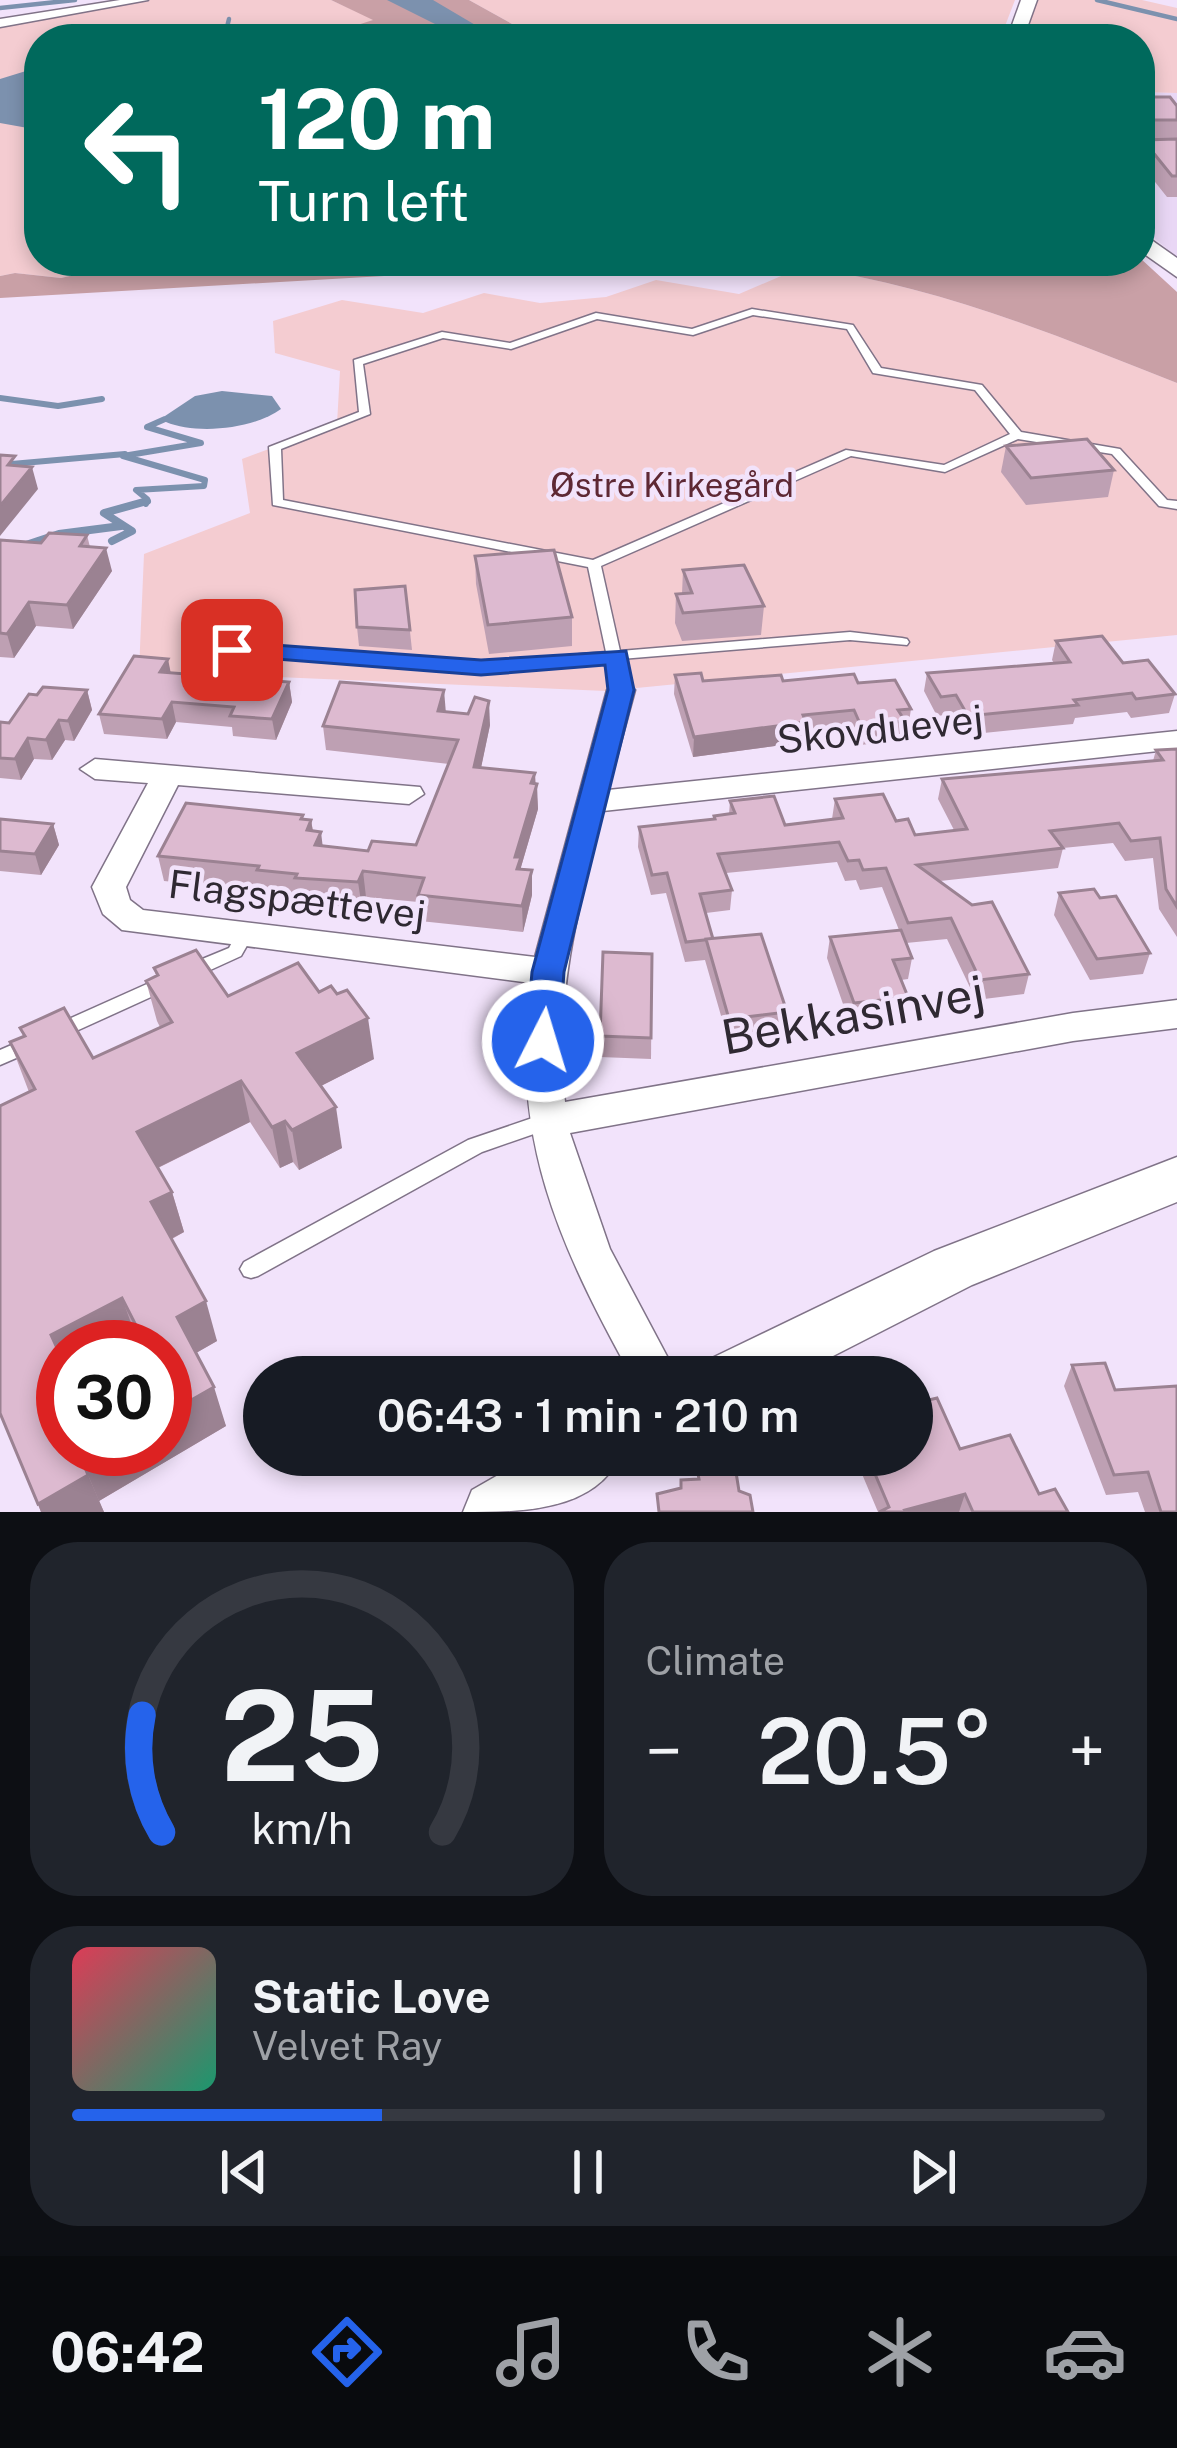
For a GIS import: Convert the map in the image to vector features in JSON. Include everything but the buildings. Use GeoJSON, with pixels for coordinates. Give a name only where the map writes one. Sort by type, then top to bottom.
{"type":"FeatureCollection","features":[{"type":"Feature","properties":{"kind":"street"},"geometry":{"type":"LineString","coordinates":[[0,23],[142,0]]}},
{"type":"Feature","properties":{"kind":"street"},"geometry":{"type":"LineString","coordinates":[[619,673],[548,972],[543,1041],[547,1121],[575,1219],[608,1294],[644,1356]]}},
{"type":"Feature","properties":{"kind":"street","name":"Skovduevej"},"geometry":{"type":"LineString","coordinates":[[592,802],[1177,740]]}},
{"type":"Feature","properties":{"kind":"street"},"geometry":{"type":"LineString","coordinates":[[95,769],[409,794]]}},
{"type":"Feature","properties":{"kind":"street","name":"Flagspættevej"},"geometry":{"type":"LineString","coordinates":[[168,775],[110,887],[115,906],[134,921],[548,972]]}},
{"type":"Feature","properties":{"kind":"street","name":"Bekkasinvej"},"geometry":{"type":"LineString","coordinates":[[547,1121],[1073,1027],[1177,1014]]}},
{"type":"Feature","properties":{"kind":"street"},"geometry":{"type":"LineString","coordinates":[[775,1356],[953,1268],[1177,1179]]}},
{"type":"Feature","properties":{"kind":"street"},"geometry":{"type":"LineString","coordinates":[[494,1512],[555,1476]]}},
{"type":"Feature","properties":{"kind":"lane"},"geometry":{"type":"LineString","coordinates":[[1017,435],[978,387],[877,371],[850,327],[752,312],[693,332],[596,316],[511,346],[442,335],[358,362],[365,414],[275,447],[277,502],[594,564],[850,452],[945,469],[1017,435],[1116,451],[1163,502],[1177,505]]}},
{"type":"Feature","properties":{"kind":"lane"},"geometry":{"type":"LineString","coordinates":[[594,564],[619,673]]}},
{"type":"Feature","properties":{"kind":"lane"},"geometry":{"type":"LineString","coordinates":[[232,650],[619,673],[850,636],[902,642]]}},
{"type":"Feature","properties":{"kind":"lane"},"geometry":{"type":"LineString","coordinates":[[0,1058],[235,952],[244,934]]}},
{"type":"Feature","properties":{"kind":"lane"},"geometry":{"type":"LineString","coordinates":[[251,1269],[475,1146],[547,1121]]}},
{"type":"Feature","properties":{"kind":"shaded area"},"geometry":{"type":"Polygon","coordinates":[[[331,0],[469,0],[512,24],[361,24],[373,20],[331,0]]]}},
{"type":"Feature","properties":{"kind":"shaded area"},"geometry":{"type":"Polygon","coordinates":[[[1155,92],[1177,93],[1177,257],[1155,239],[1155,92]]]}},
{"type":"Feature","properties":{"kind":"shaded area"},"geometry":{"type":"Polygon","coordinates":[[[1155,272],[1177,292],[1177,383],[993,313],[855,276],[1155,276],[1155,272]]]}},
{"type":"Feature","properties":{"kind":"shaded area"},"geometry":{"type":"Polygon","coordinates":[[[0,276],[385,276],[0,298],[0,276]]]}},
{"type":"Feature","properties":{"kind":"green space"},"geometry":{"type":"Polygon","coordinates":[[[149,0],[331,0],[375,20],[364,24],[24,24],[24,274],[0,276],[0,24],[149,0]]]}},
{"type":"Feature","properties":{"kind":"green space"},"geometry":{"type":"Polygon","coordinates":[[[469,0],[1015,0],[1006,24],[512,24],[469,0]]]}},
{"type":"Feature","properties":{"kind":"green space"},"geometry":{"type":"Polygon","coordinates":[[[1038,0],[1142,0],[1177,8],[1177,93],[1155,92],[1155,24],[1027,24],[1027,14],[1038,0]]]}},
{"type":"Feature","properties":{"kind":"green space","name":"Østre Kirkegård"},"geometry":{"type":"Polygon","coordinates":[[[781,276],[855,276],[946,299],[1177,383],[1177,635],[606,691],[139,671],[144,554],[250,513],[242,459],[337,424],[340,371],[275,353],[273,321],[342,300],[423,313],[484,293],[540,303],[606,297],[656,280],[739,294],[781,276]]]}},
{"type":"Feature","properties":{"kind":"water"},"geometry":{"type":"Polygon","coordinates":[[[387,0],[433,0],[474,24],[435,24],[387,0]]]}},
{"type":"Feature","properties":{"kind":"water"},"geometry":{"type":"Polygon","coordinates":[[[24,72],[24,127],[0,123],[0,79],[24,72]]]}},
{"type":"Feature","properties":{"kind":"water"},"geometry":{"type":"Polygon","coordinates":[[[222,391],[272,396],[281,409],[225,428],[166,422],[165,416],[195,396],[222,391]]]}},
{"type":"Feature","properties":{"kind":"waterway"},"geometry":{"type":"LineString","coordinates":[[0,8],[75,0]]}},
{"type":"Feature","properties":{"kind":"waterway"},"geometry":{"type":"LineString","coordinates":[[1097,0],[1177,19]]}},
{"type":"Feature","properties":{"kind":"waterway"},"geometry":{"type":"LineString","coordinates":[[228,24],[229,19]]}},
{"type":"Feature","properties":{"kind":"waterway"},"geometry":{"type":"LineString","coordinates":[[0,398],[58,406],[102,399]]}},
{"type":"Feature","properties":{"kind":"waterway"},"geometry":{"type":"LineString","coordinates":[[147,501],[136,490],[204,486],[205,480],[123,456],[201,443],[147,427],[165,419]]}},
{"type":"Feature","properties":{"kind":"waterway"},"geometry":{"type":"LineString","coordinates":[[0,465],[125,454]]}},
{"type":"Feature","properties":{"kind":"waterway"},"geometry":{"type":"LineString","coordinates":[[112,541],[132,531],[104,513],[147,501]]}},
{"type":"Feature","properties":{"kind":"waterway"},"geometry":{"type":"LineString","coordinates":[[20,547],[59,534],[121,526]]}},
{"type":"Feature","properties":{"kind":"route"},"geometry":{"type":"LineString","coordinates":[[232,650],[481,668],[617,656],[621,690],[548,972],[543,1041]]}}]}
